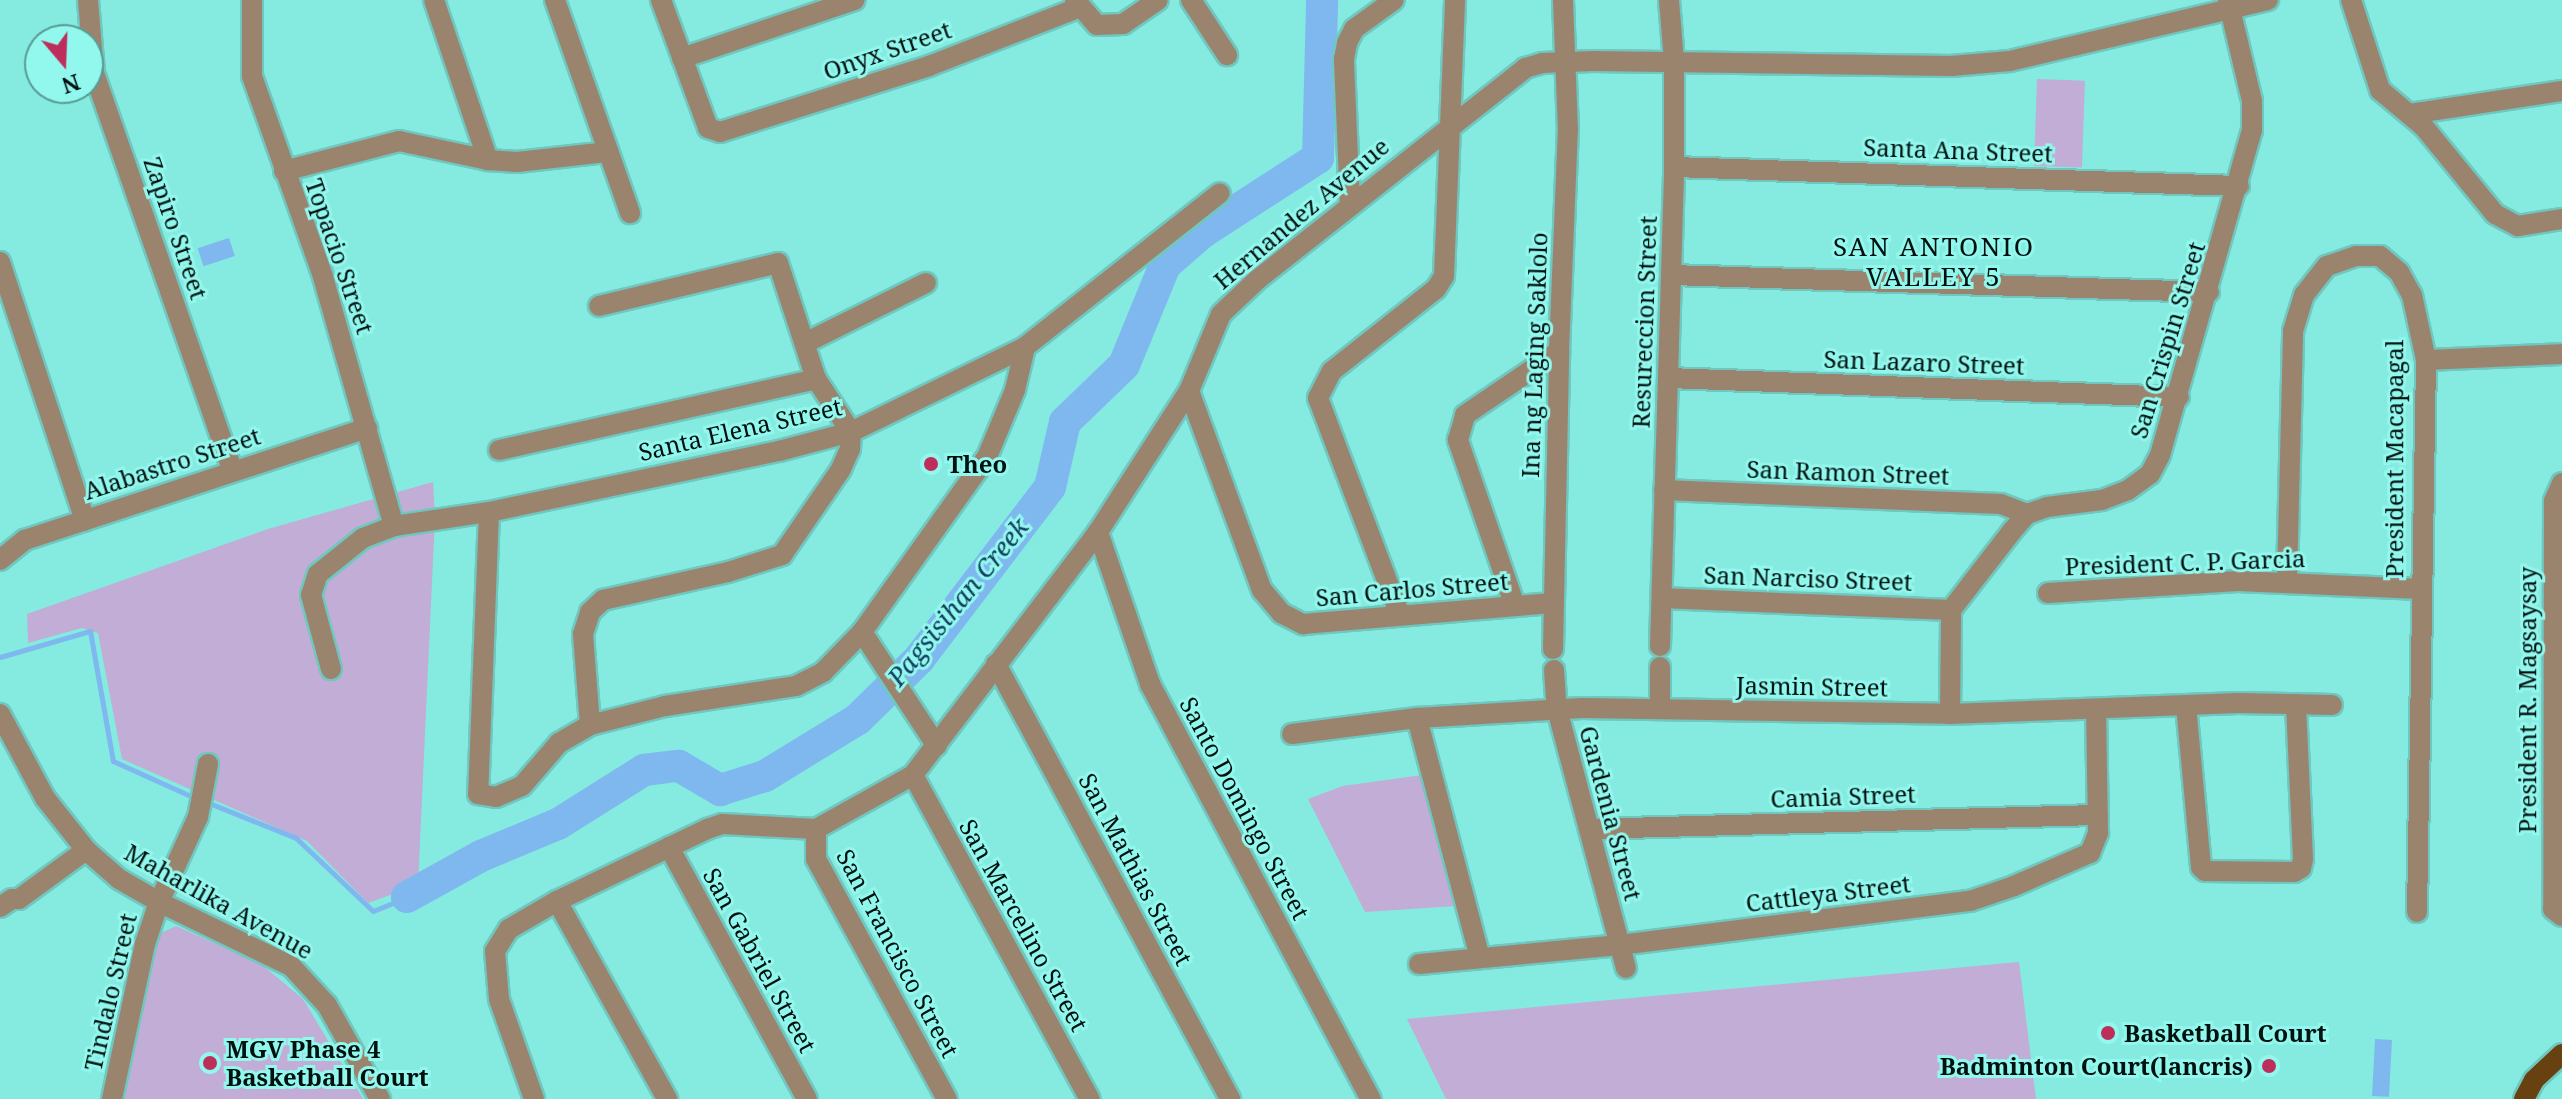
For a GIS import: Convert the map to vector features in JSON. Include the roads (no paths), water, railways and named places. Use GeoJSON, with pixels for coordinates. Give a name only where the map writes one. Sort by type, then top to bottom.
{"type":"FeatureCollection","features":[{"type":"Feature","properties":{"kind":"main road"},"geometry":{"type":"LineString","coordinates":[[2524,1099],[2534,1080],[2562,1054]]}},
{"type":"Feature","properties":{"kind":"street","name":"Zapiro Street"},"geometry":{"type":"LineString","coordinates":[[88,0],[94,73],[232,470]]}},
{"type":"Feature","properties":{"kind":"street","name":"Topacio Street"},"geometry":{"type":"LineString","coordinates":[[252,0],[252,76],[323,277],[391,517]]}},
{"type":"Feature","properties":{"kind":"street"},"geometry":{"type":"LineString","coordinates":[[434,0],[488,160]]}},
{"type":"Feature","properties":{"kind":"street"},"geometry":{"type":"LineString","coordinates":[[555,0],[630,213]]}},
{"type":"Feature","properties":{"kind":"street"},"geometry":{"type":"LineString","coordinates":[[661,0],[682,58],[854,0]]}},
{"type":"Feature","properties":{"kind":"street"},"geometry":{"type":"LineString","coordinates":[[1078,4],[1097,25],[1123,24],[1158,0]]}},
{"type":"Feature","properties":{"kind":"street"},"geometry":{"type":"LineString","coordinates":[[1191,0],[1227,55]]}},
{"type":"Feature","properties":{"kind":"street"},"geometry":{"type":"LineString","coordinates":[[1350,205],[1344,59],[1347,43],[1354,29],[1394,0]]}},
{"type":"Feature","properties":{"kind":"street"},"geometry":{"type":"LineString","coordinates":[[1400,615],[1318,398],[1332,371],[1436,289],[1444,276],[1455,0]]}},
{"type":"Feature","properties":{"kind":"street","name":"Ina ng Laging Saklolo"},"geometry":{"type":"LineString","coordinates":[[1553,649],[1559,351],[1568,131],[1563,0]]}},
{"type":"Feature","properties":{"kind":"street","name":"Resureccion Street"},"geometry":{"type":"LineString","coordinates":[[1660,646],[1674,167],[1674,61],[1669,0]]}},
{"type":"Feature","properties":{"kind":"street","name":"Hernandez Avenue"},"geometry":{"type":"LineString","coordinates":[[816,829],[913,775],[937,746],[1098,532],[1189,391],[1221,314],[1350,205],[1525,68],[1674,61],[1951,66],[2010,61],[2230,5],[2268,0]]}},
{"type":"Feature","properties":{"kind":"street"},"geometry":{"type":"LineString","coordinates":[[2351,0],[2380,90],[2410,114],[2503,220],[2518,226],[2562,219]]}},
{"type":"Feature","properties":{"kind":"street","name":"Onyx Street"},"geometry":{"type":"LineString","coordinates":[[682,58],[708,128],[720,132],[929,66],[1078,4]]}},
{"type":"Feature","properties":{"kind":"street","name":"San Crispin Street"},"geometry":{"type":"LineString","coordinates":[[2027,514],[2047,507],[2102,500],[2128,490],[2150,474],[2179,397],[2252,130],[2252,101],[2230,5]]}},
{"type":"Feature","properties":{"kind":"street"},"geometry":{"type":"LineString","coordinates":[[2410,114],[2562,91]]}},
{"type":"Feature","properties":{"kind":"street"},"geometry":{"type":"LineString","coordinates":[[284,171],[399,141],[488,160],[555,160],[608,152]]}},
{"type":"Feature","properties":{"kind":"street","name":"Santa Ana Street"},"geometry":{"type":"LineString","coordinates":[[1674,167],[2239,186]]}},
{"type":"Feature","properties":{"kind":"street","name":"Santa Elena Street"},"geometry":{"type":"LineString","coordinates":[[331,669],[311,595],[318,574],[391,517],[489,512],[779,451],[851,432],[1025,347],[1220,193]]}},
{"type":"Feature","properties":{"kind":"street","name":"President Macapagal"},"geometry":{"type":"LineString","coordinates":[[2287,581],[2293,331],[2304,295],[2327,266],[2356,256],[2380,256],[2399,272],[2412,295],[2426,360],[2417,912]]}},
{"type":"Feature","properties":{"kind":"street"},"geometry":{"type":"LineString","coordinates":[[0,262],[85,520]]}},
{"type":"Feature","properties":{"kind":"street"},"geometry":{"type":"LineString","coordinates":[[590,725],[583,634],[590,612],[603,600],[728,572],[782,555],[841,469],[850,449],[851,432],[816,379],[778,263],[599,306]]}},
{"type":"Feature","properties":{"kind":"street"},"geometry":{"type":"LineString","coordinates":[[1671,275],[2209,292]]}},
{"type":"Feature","properties":{"kind":"street"},"geometry":{"type":"LineString","coordinates":[[805,343],[926,283]]}},
{"type":"Feature","properties":{"kind":"street"},"geometry":{"type":"LineString","coordinates":[[489,512],[478,794],[496,797],[522,786],[559,743],[590,725],[665,706],[796,686],[823,672],[862,632],[987,457],[1015,390],[1025,347]]}},
{"type":"Feature","properties":{"kind":"street"},"geometry":{"type":"LineString","coordinates":[[1515,606],[1458,440],[1465,415],[1559,351]]}},
{"type":"Feature","properties":{"kind":"street"},"geometry":{"type":"LineString","coordinates":[[2426,360],[2562,354]]}},
{"type":"Feature","properties":{"kind":"street","name":"San Lazaro Street"},"geometry":{"type":"LineString","coordinates":[[1668,378],[2179,397]]}},
{"type":"Feature","properties":{"kind":"street"},"geometry":{"type":"LineString","coordinates":[[499,450],[816,379]]}},
{"type":"Feature","properties":{"kind":"street","name":"San Carlos Street"},"geometry":{"type":"LineString","coordinates":[[1189,391],[1262,590],[1281,613],[1303,624],[1552,603]]}},
{"type":"Feature","properties":{"kind":"street","name":"Alabastro Street"},"geometry":{"type":"LineString","coordinates":[[0,560],[25,540],[367,428]]}},
{"type":"Feature","properties":{"kind":"street","name":"President R. Magsaysay"},"geometry":{"type":"LineString","coordinates":[[2560,916],[2553,909],[2558,783],[2554,501],[2561,483]]}},
{"type":"Feature","properties":{"kind":"street","name":"San Ramon Street"},"geometry":{"type":"LineString","coordinates":[[1664,490],[2001,504],[2027,514]]}},
{"type":"Feature","properties":{"kind":"street"},"geometry":{"type":"LineString","coordinates":[[1950,714],[1951,610],[2027,514]]}},
{"type":"Feature","properties":{"kind":"street","name":"Santo Domingo Street"},"geometry":{"type":"LineString","coordinates":[[1098,532],[1150,684],[1371,1099]]}},
{"type":"Feature","properties":{"kind":"street","name":"President C. P. Garcia"},"geometry":{"type":"LineString","coordinates":[[2048,593],[2238,581],[2420,589]]}},
{"type":"Feature","properties":{"kind":"street","name":"San Narciso Street"},"geometry":{"type":"LineString","coordinates":[[1662,598],[1951,610]]}},
{"type":"Feature","properties":{"kind":"street"},"geometry":{"type":"LineString","coordinates":[[862,632],[937,746]]}},
{"type":"Feature","properties":{"kind":"street","name":"San Mathias Street"},"geometry":{"type":"LineString","coordinates":[[996,664],[1230,1099]]}},
{"type":"Feature","properties":{"kind":"street"},"geometry":{"type":"LineString","coordinates":[[1660,667],[1660,709]]}},
{"type":"Feature","properties":{"kind":"street","name":"Gardenia Street"},"geometry":{"type":"LineString","coordinates":[[1554,670],[1557,709],[1626,968]]}},
{"type":"Feature","properties":{"kind":"street"},"geometry":{"type":"LineString","coordinates":[[2186,705],[2201,867],[2205,871],[2294,872],[2301,868],[2303,859],[2296,705]]}},
{"type":"Feature","properties":{"kind":"street","name":"Jasmin Street"},"geometry":{"type":"LineString","coordinates":[[1292,734],[1417,718],[1557,709],[1950,714],[2186,705],[2332,705]]}},
{"type":"Feature","properties":{"kind":"street","name":"Cattleya Street"},"geometry":{"type":"LineString","coordinates":[[1419,964],[1620,945],[1970,901],[2090,853],[2098,833],[2096,710]]}},
{"type":"Feature","properties":{"kind":"street","name":"Maharlika Avenue"},"geometry":{"type":"LineString","coordinates":[[0,714],[45,798],[86,850],[119,879],[159,902],[291,966],[327,1005],[380,1099]]}},
{"type":"Feature","properties":{"kind":"street"},"geometry":{"type":"LineString","coordinates":[[1417,718],[1480,958]]}},
{"type":"Feature","properties":{"kind":"street","name":"Tindalo Street"},"geometry":{"type":"LineString","coordinates":[[112,1099],[145,944],[159,902],[198,817],[208,764]]}},
{"type":"Feature","properties":{"kind":"street","name":"San Marcelino Street"},"geometry":{"type":"LineString","coordinates":[[913,775],[1090,1099]]}},
{"type":"Feature","properties":{"kind":"street","name":"Camia Street"},"geometry":{"type":"LineString","coordinates":[[1589,829],[2098,815]]}},
{"type":"Feature","properties":{"kind":"street"},"geometry":{"type":"LineString","coordinates":[[534,1099],[499,999],[495,951],[509,929],[557,901],[722,824],[816,829]]}},
{"type":"Feature","properties":{"kind":"street","name":"San Francisco Street"},"geometry":{"type":"LineString","coordinates":[[816,829],[816,859],[947,1099]]}},
{"type":"Feature","properties":{"kind":"street","name":"San Gabriel Street"},"geometry":{"type":"LineString","coordinates":[[669,847],[807,1099]]}},
{"type":"Feature","properties":{"kind":"street"},"geometry":{"type":"LineString","coordinates":[[0,919],[18,907],[10,903],[86,850]]}},
{"type":"Feature","properties":{"kind":"street"},"geometry":{"type":"LineString","coordinates":[[557,901],[667,1099]]}},
{"type":"Feature","properties":{"kind":"water"},"geometry":{"type":"Polygon","coordinates":[[[229,238],[235,256],[203,266],[198,248],[229,238]]]}},
{"type":"Feature","properties":{"kind":"water"},"geometry":{"type":"Polygon","coordinates":[[[2375,1039],[2392,1040],[2389,1097],[2372,1096],[2375,1039]]]}},
{"type":"Feature","properties":{"kind":"waterway","name":"Pagsisihan Creek"},"geometry":{"type":"LineString","coordinates":[[407,897],[481,856],[558,824],[644,770],[679,766],[720,790],[765,776],[858,719],[919,659],[1050,487],[1065,422],[1124,365],[1165,265],[1203,232],[1318,158],[1322,0]]}},
{"type":"Feature","properties":{"kind":"waterway","name":"Pagsisihan Creek"},"geometry":{"type":"LineString","coordinates":[[0,657],[90,631],[113,761],[195,798]]}},
{"type":"Feature","properties":{"kind":"waterway","name":"Pagsisihan Creek"},"geometry":{"type":"LineString","coordinates":[[204,801],[296,838],[373,911],[407,897]]}},
{"type":"Feature","properties":{"kind":"place","name":"Theo"},"geometry":{"type":"Point","coordinates":[931,464]}},
{"type":"Feature","properties":{"kind":"place","name":"Basketball Court"},"geometry":{"type":"Point","coordinates":[2108,1033]}},
{"type":"Feature","properties":{"kind":"place","name":"MGV Phase 4 Basketball Court"},"geometry":{"type":"Point","coordinates":[210,1063]}},
{"type":"Feature","properties":{"kind":"place","name":"Badminton Court(lancris)"},"geometry":{"type":"Point","coordinates":[2269,1066]}},
{"type":"Feature","properties":{"kind":"district","name":"SAN ANTONIO VALLEY 5"},"geometry":{"type":"Point","coordinates":[1934,262]}}]}
